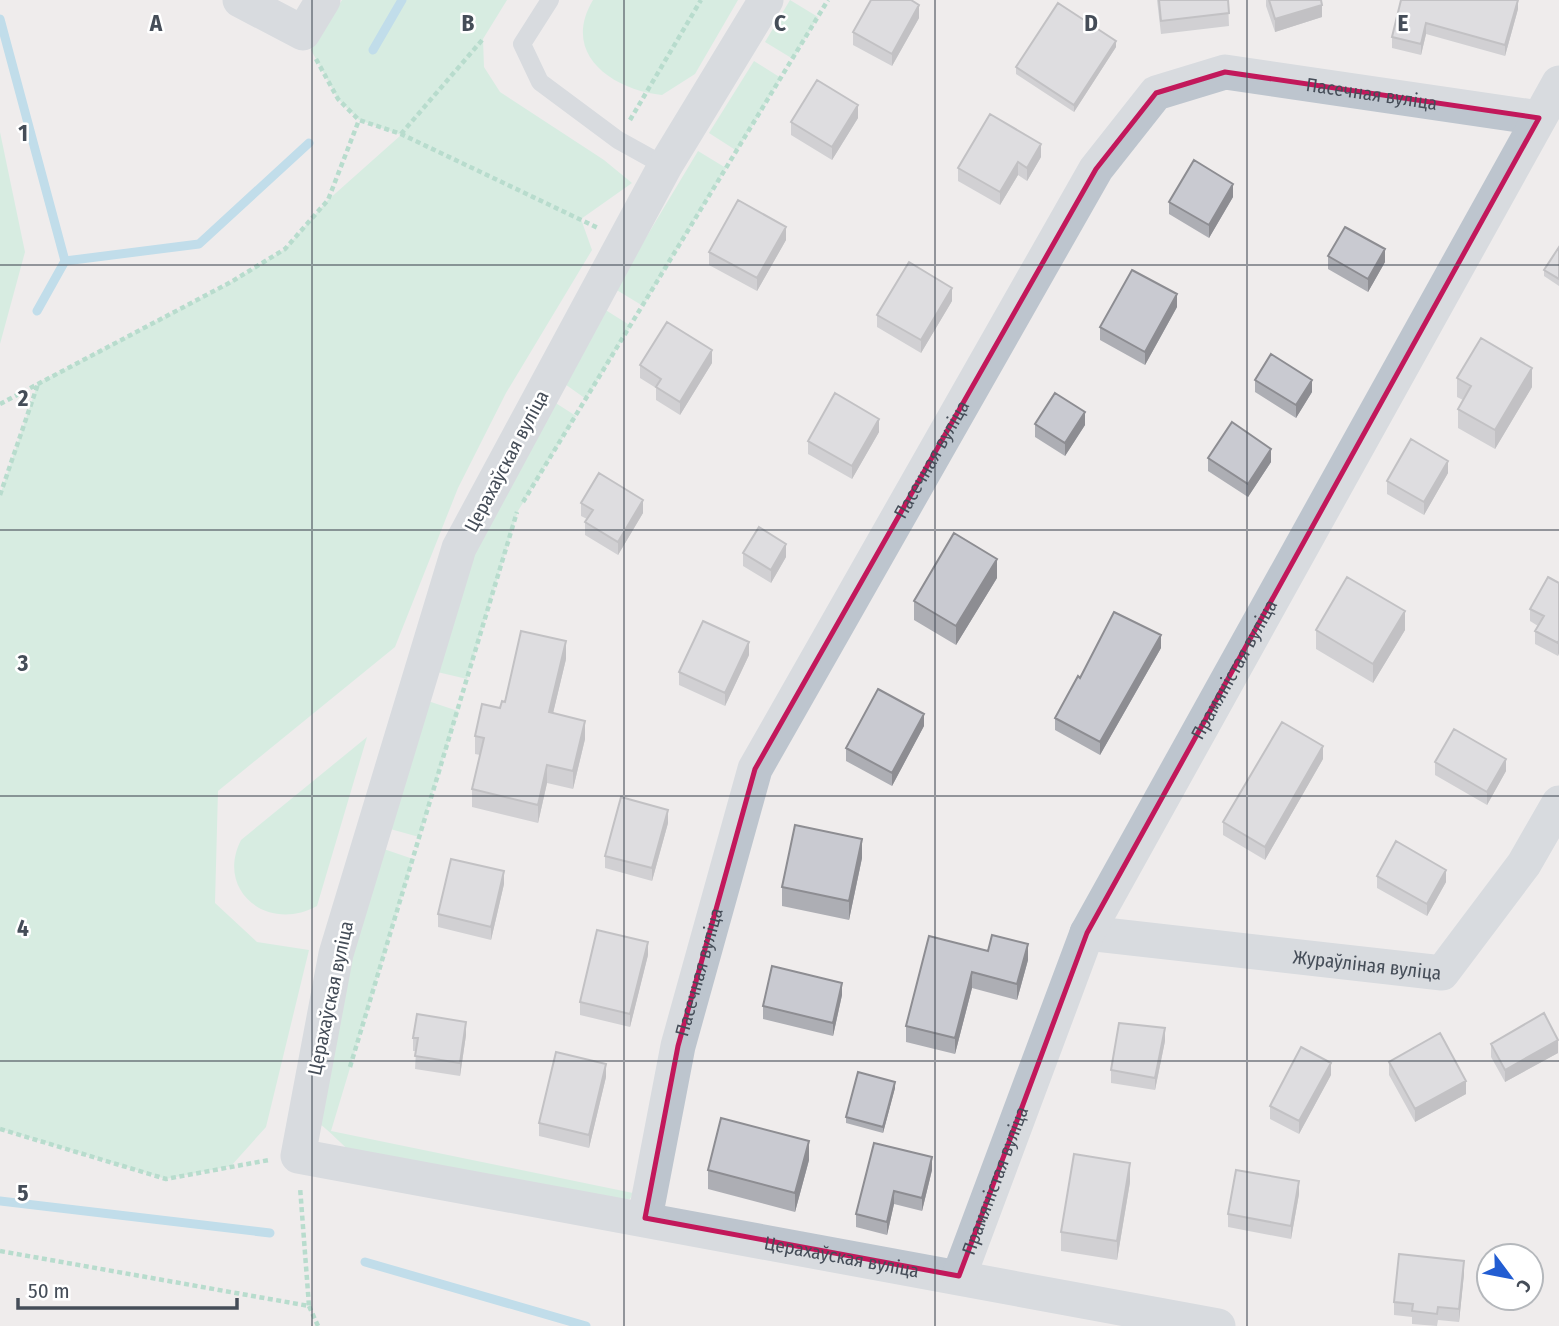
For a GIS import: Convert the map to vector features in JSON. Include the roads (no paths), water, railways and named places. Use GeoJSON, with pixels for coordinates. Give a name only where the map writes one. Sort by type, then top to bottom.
{"type":"FeatureCollection","features":[{"type":"Feature","properties":{"kind":"street"},"geometry":{"type":"LineString","coordinates":[[240,0],[303,33],[323,0]]}},
{"type":"Feature","properties":{"kind":"street","name":"Церахаўская вуліца"},"geometry":{"type":"LineString","coordinates":[[766,0],[665,166],[459,548],[336,954],[298,1156],[959,1276],[1218,1326]]}},
{"type":"Feature","properties":{"kind":"street","name":"Пасечная вуліца"},"geometry":{"type":"LineString","coordinates":[[645,1218],[678,1046],[755,769],[1096,169],[1156,93],[1225,72],[1539,118]]}},
{"type":"Feature","properties":{"kind":"street","name":"Прамяністая вуліца"},"geometry":{"type":"LineString","coordinates":[[959,1276],[1087,933],[1559,83]]}},
{"type":"Feature","properties":{"kind":"street","name":"Жураўліная вуліца"},"geometry":{"type":"LineString","coordinates":[[1087,933],[1442,973],[1524,864],[1559,803]]}},
{"type":"Feature","properties":{"kind":"lane"},"geometry":{"type":"LineString","coordinates":[[550,0],[522,44],[540,82],[618,140],[665,166]]}},
{"type":"Feature","properties":{"kind":"waterway"},"geometry":{"type":"LineString","coordinates":[[373,50],[402,0]]}},
{"type":"Feature","properties":{"kind":"waterway"},"geometry":{"type":"LineString","coordinates":[[0,19],[65,261],[37,311]]}},
{"type":"Feature","properties":{"kind":"waterway"},"geometry":{"type":"LineString","coordinates":[[65,261],[199,244],[309,143]]}},
{"type":"Feature","properties":{"kind":"waterway"},"geometry":{"type":"LineString","coordinates":[[0,1201],[270,1233]]}},
{"type":"Feature","properties":{"kind":"waterway"},"geometry":{"type":"LineString","coordinates":[[365,1262],[586,1326]]}}]}
